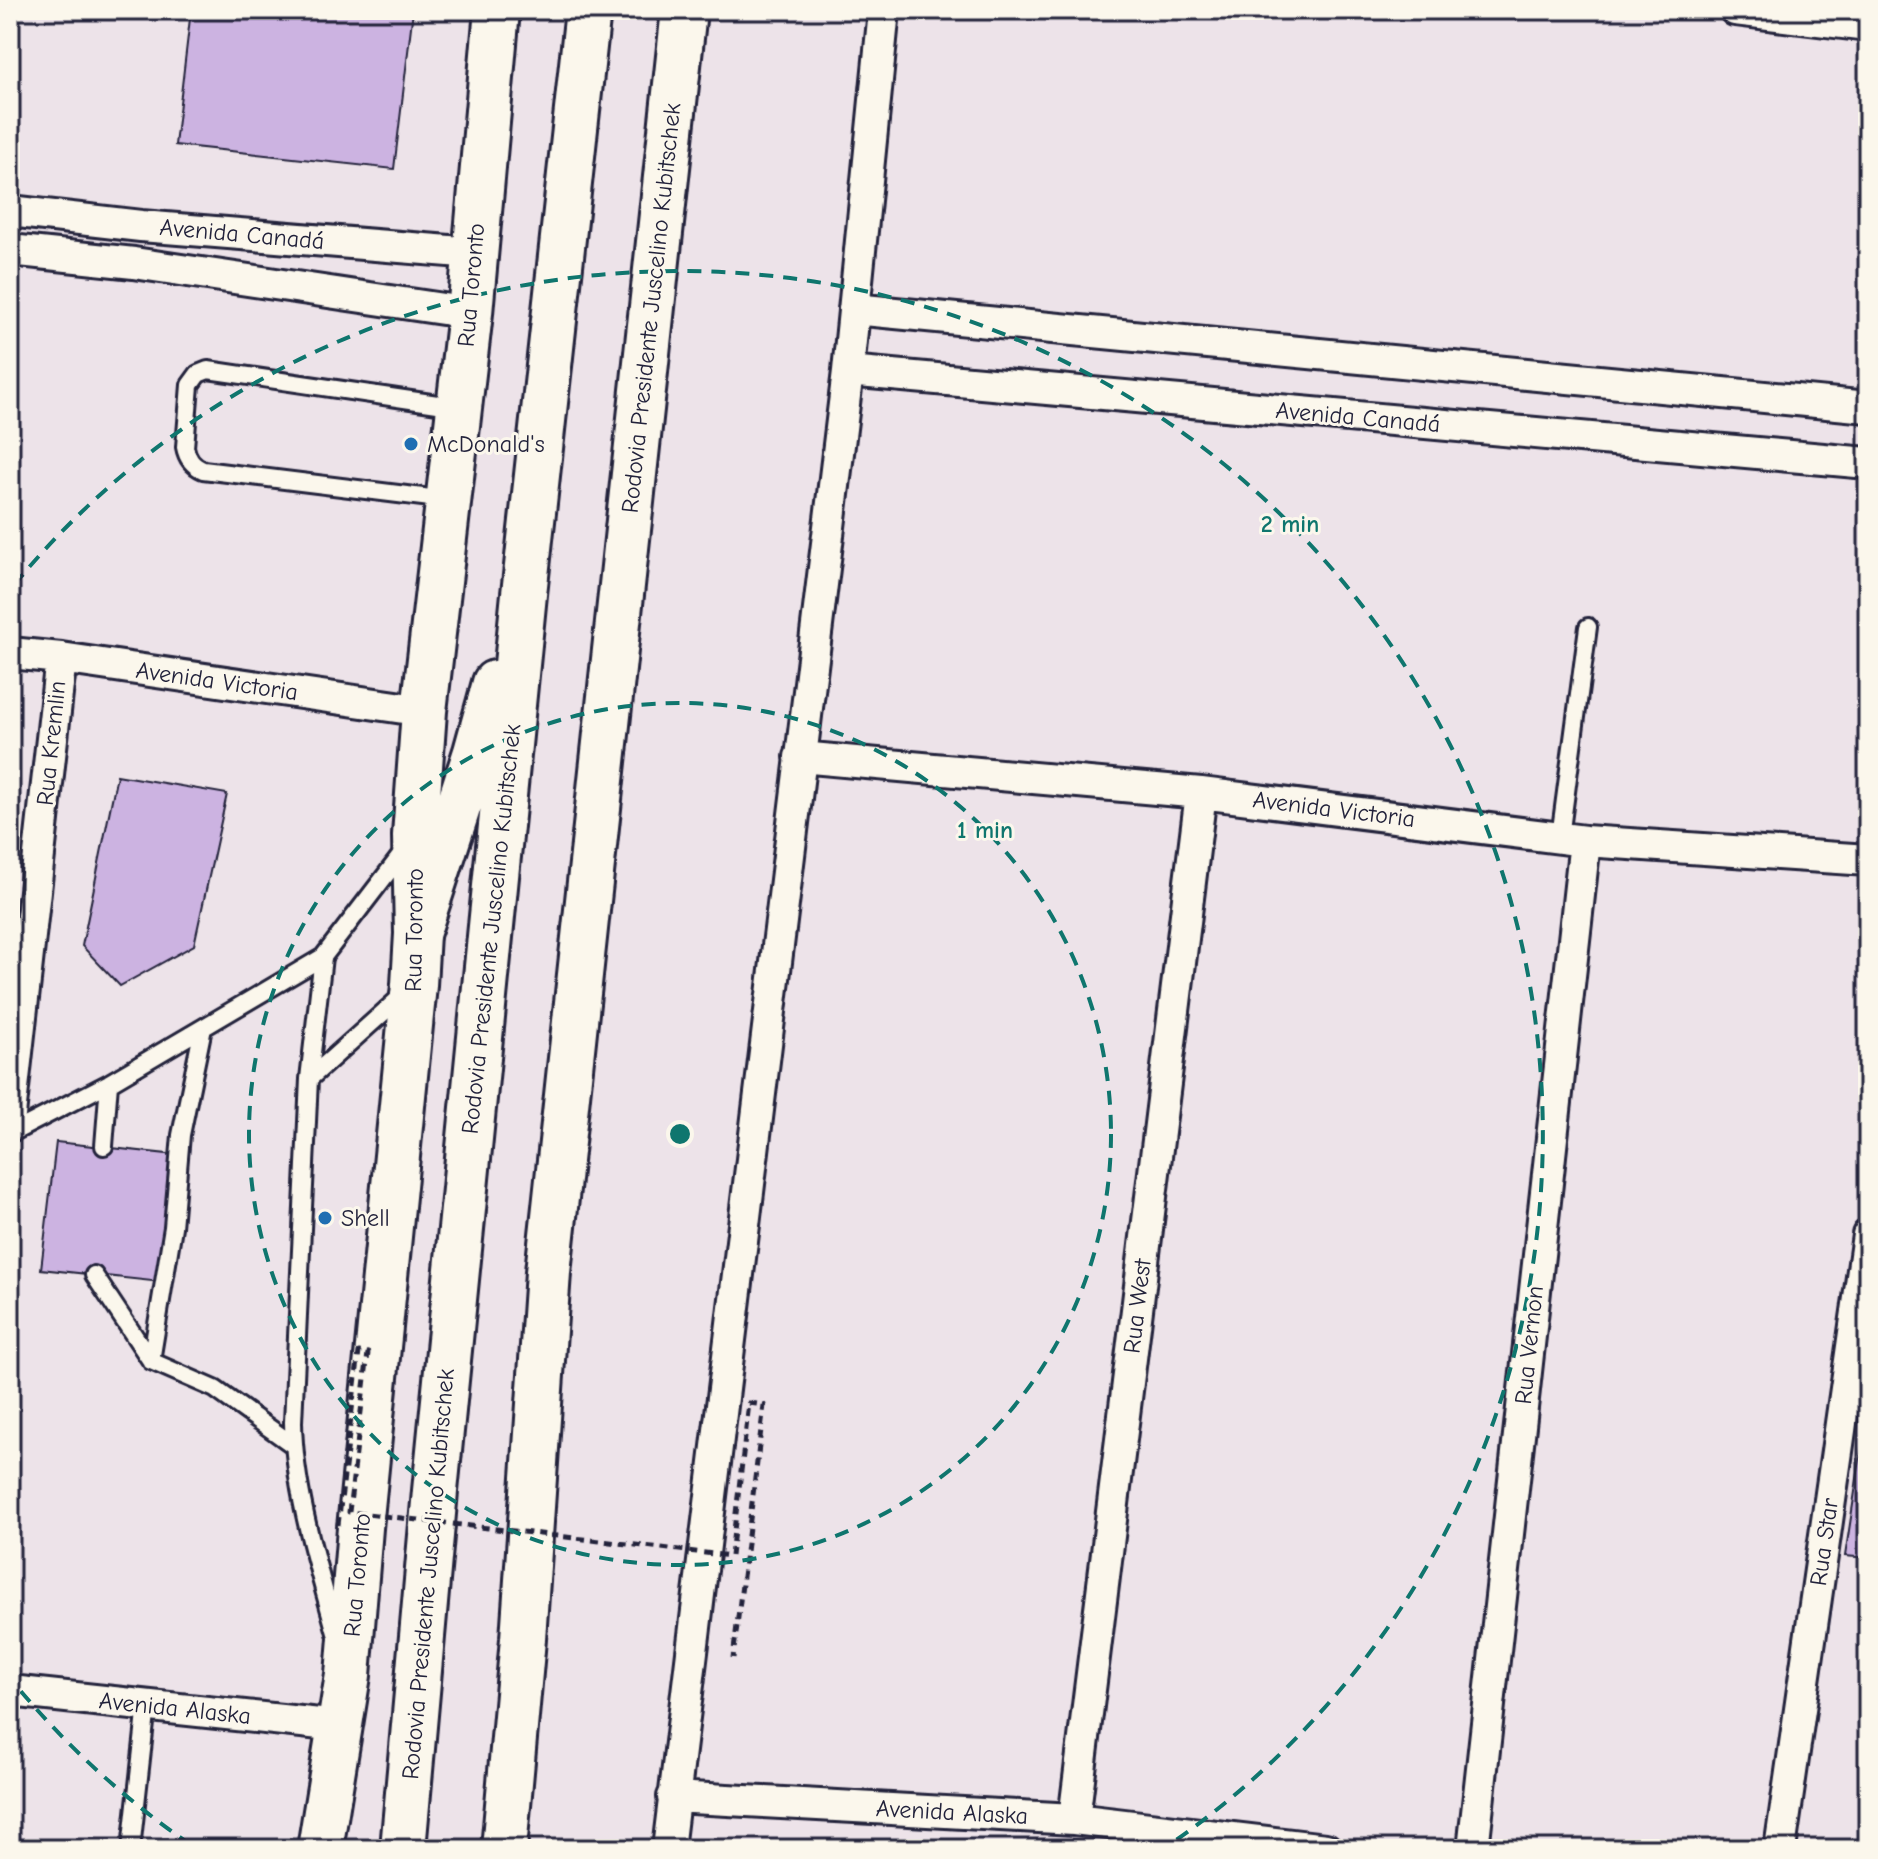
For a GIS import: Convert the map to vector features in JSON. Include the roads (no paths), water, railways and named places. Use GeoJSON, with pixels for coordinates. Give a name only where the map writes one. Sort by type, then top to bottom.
{"type":"FeatureCollection","features":[{"type":"Feature","properties":{"kind":"main road","name":"Rua Toronto"},"geometry":{"type":"LineString","coordinates":[[320,1849],[348,1675],[414,985],[417,934],[415,836],[424,711],[470,313],[497,10]]}},
{"type":"Feature","properties":{"kind":"main road","name":"Rodovia Presidente Juscelino Kubitschek"},"geometry":{"type":"LineString","coordinates":[[403,1849],[435,1491],[524,594],[588,10]]}},
{"type":"Feature","properties":{"kind":"main road","name":"Rodovia Presidente Juscelino Kubitschek"},"geometry":{"type":"LineString","coordinates":[[504,1849],[523,1639],[548,1272],[684,10]]}},
{"type":"Feature","properties":{"kind":"main road"},"geometry":{"type":"LineString","coordinates":[[417,934],[524,594]]}},
{"type":"Feature","properties":{"kind":"street"},"geometry":{"type":"LineString","coordinates":[[668,1849],[848,371],[884,10]]}},
{"type":"Feature","properties":{"kind":"street"},"geometry":{"type":"LineString","coordinates":[[1735,10],[1868,26]]}},
{"type":"Feature","properties":{"kind":"street","name":"Avenida Canadá"},"geometry":{"type":"LineString","coordinates":[[10,211],[141,226],[474,253]]}},
{"type":"Feature","properties":{"kind":"street","name":"Avenida Canadá"},"geometry":{"type":"LineString","coordinates":[[10,250],[134,263],[470,313]]}},
{"type":"Feature","properties":{"kind":"street"},"geometry":{"type":"LineString","coordinates":[[854,309],[1868,407]]}},
{"type":"Feature","properties":{"kind":"street","name":"Avenida Canadá"},"geometry":{"type":"LineString","coordinates":[[848,371],[1868,463]]}},
{"type":"Feature","properties":{"kind":"street","name":"Avenida Victoria"},"geometry":{"type":"LineString","coordinates":[[10,653],[424,711]]}},
{"type":"Feature","properties":{"kind":"street","name":"Rua Kremlin"},"geometry":{"type":"LineString","coordinates":[[10,1115],[61,658]]}},
{"type":"Feature","properties":{"kind":"street","name":"Avenida Victoria"},"geometry":{"type":"LineString","coordinates":[[800,757],[1201,793],[1572,839],[1868,860]]}},
{"type":"Feature","properties":{"kind":"street","name":"Rua West"},"geometry":{"type":"LineString","coordinates":[[1074,1819],[1201,793]]}},
{"type":"Feature","properties":{"kind":"street","name":"Rua Vernon"},"geometry":{"type":"LineString","coordinates":[[1473,1849],[1572,839]]}},
{"type":"Feature","properties":{"kind":"street","name":"Rua Star"},"geometry":{"type":"LineString","coordinates":[[1780,1849],[1868,1235]]}},
{"type":"Feature","properties":{"kind":"street","name":"Avenida Alaska"},"geometry":{"type":"LineString","coordinates":[[10,1691],[339,1726]]}},
{"type":"Feature","properties":{"kind":"street","name":"Avenida Alaska"},"geometry":{"type":"LineString","coordinates":[[673,1797],[1074,1819],[1326,1849]]}},
{"type":"Feature","properties":{"kind":"lane"},"geometry":{"type":"LineString","coordinates":[[449,501],[203,470],[186,455],[190,385],[198,374],[208,370],[459,407]]}},
{"type":"Feature","properties":{"kind":"lane"},"geometry":{"type":"LineString","coordinates":[[1572,839],[1588,627]]}},
{"type":"Feature","properties":{"kind":"lane"},"geometry":{"type":"LineString","coordinates":[[10,1134],[109,1083],[323,957],[415,836]]}},
{"type":"Feature","properties":{"kind":"lane"},"geometry":{"type":"LineString","coordinates":[[323,957],[309,1079],[293,1445],[312,1544],[348,1675]]}},
{"type":"Feature","properties":{"kind":"lane"},"geometry":{"type":"LineString","coordinates":[[309,1079],[414,985]]}},
{"type":"Feature","properties":{"kind":"lane"},"geometry":{"type":"LineString","coordinates":[[151,1361],[173,1227],[181,1135],[203,1028]]}},
{"type":"Feature","properties":{"kind":"lane"},"geometry":{"type":"LineString","coordinates":[[104,1146],[109,1083]]}},
{"type":"Feature","properties":{"kind":"lane"},"geometry":{"type":"LineString","coordinates":[[94,1275],[151,1361],[215,1389],[293,1445]]}},
{"type":"Feature","properties":{"kind":"lane"},"geometry":{"type":"LineString","coordinates":[[131,1849],[147,1705]]}},
{"type":"Feature","properties":{"kind":"place","name":"McDonald's"},"geometry":{"type":"Point","coordinates":[411,444]}},
{"type":"Feature","properties":{"kind":"place","name":"Shell"},"geometry":{"type":"Point","coordinates":[325,1218]}}]}
